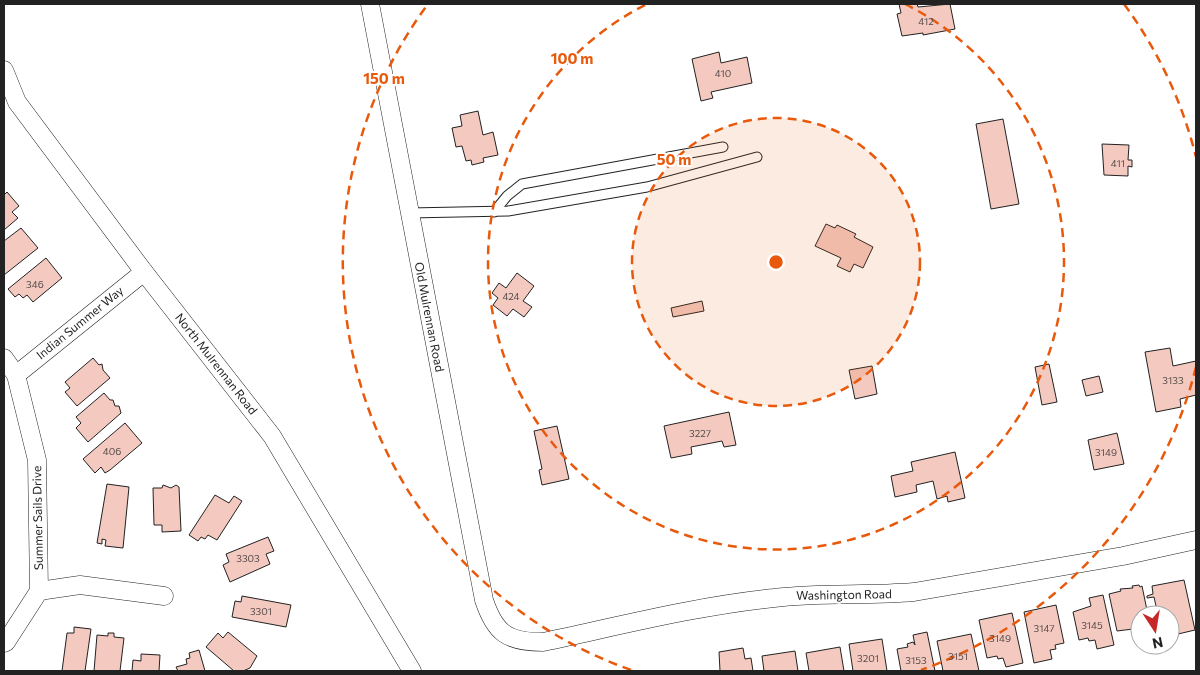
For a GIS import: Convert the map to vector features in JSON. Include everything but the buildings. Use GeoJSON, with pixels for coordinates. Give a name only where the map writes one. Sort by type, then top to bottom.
{"type":"FeatureCollection","features":[{"type":"Feature","properties":{"kind":"street","name":"Old Mulrennan Road"},"geometry":{"type":"LineString","coordinates":[[370,4],[484,600],[490,616],[497,627]]}},
{"type":"Feature","properties":{"kind":"street","name":"North Mulrennan Road"},"geometry":{"type":"LineString","coordinates":[[4,70],[17,102],[144,272],[272,436],[412,671]]}},
{"type":"Feature","properties":{"kind":"street","name":"Indian Summer Way"},"geometry":{"type":"LineString","coordinates":[[16,375],[144,272]]}},
{"type":"Feature","properties":{"kind":"street","name":"Summer Sails Drive"},"geometry":{"type":"LineString","coordinates":[[4,358],[16,375],[37,460],[39,591]]}},
{"type":"Feature","properties":{"kind":"street","name":"Washington Road"},"geometry":{"type":"LineString","coordinates":[[497,627],[503,635],[514,639],[543,642],[720,605],[819,594],[886,595],[914,592],[1104,560],[1196,540]]}},
{"type":"Feature","properties":{"kind":"street"},"geometry":{"type":"LineString","coordinates":[[4,642],[6,642],[39,591],[80,585],[164,596]]}},
{"type":"Feature","properties":{"kind":"lane"},"geometry":{"type":"LineString","coordinates":[[494,212],[507,196],[522,184],[723,147]]}},
{"type":"Feature","properties":{"kind":"lane"},"geometry":{"type":"LineString","coordinates":[[409,213],[508,211],[648,187],[757,157]]}}]}
